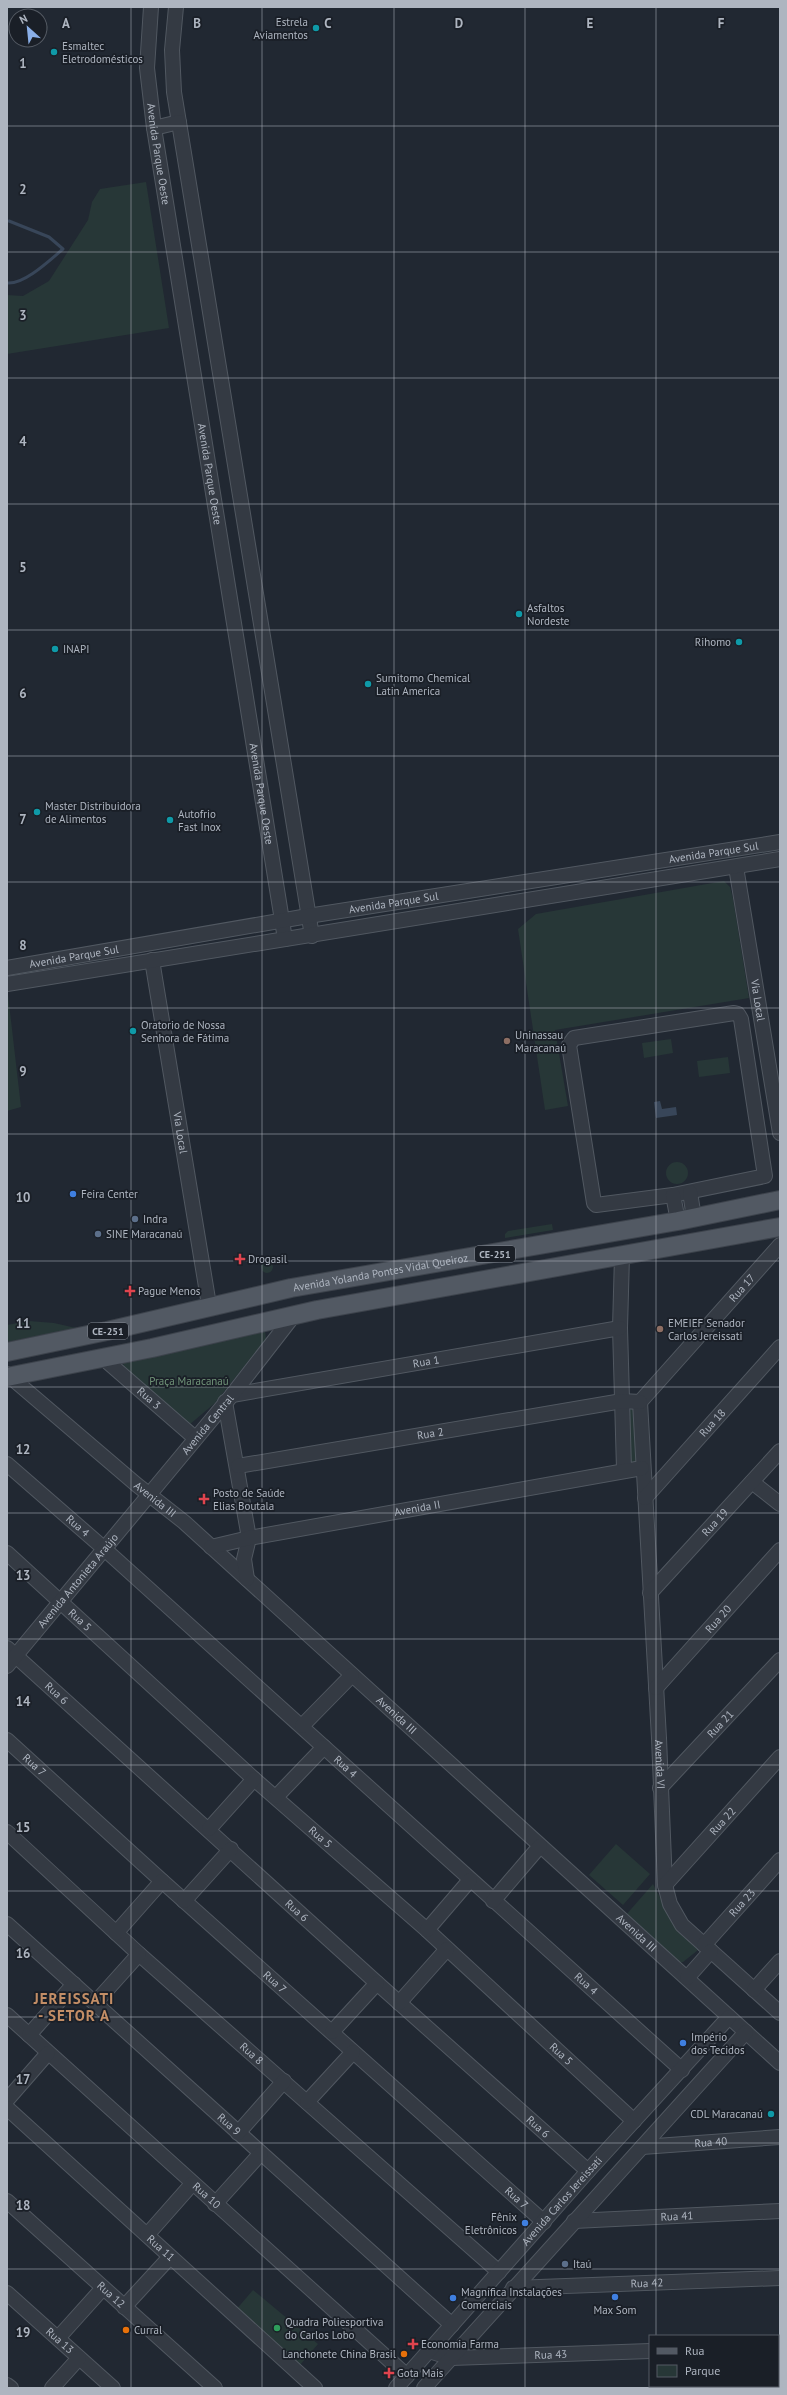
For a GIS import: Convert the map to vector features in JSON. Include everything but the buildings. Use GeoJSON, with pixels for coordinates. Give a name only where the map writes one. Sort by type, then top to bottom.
{"type":"FeatureCollection","features":[{"type":"Feature","properties":{"kind":"main road","name":"Avenida Yolanda Pontes Vidal Queiroz"},"geometry":{"type":"LineString","coordinates":[[7,1352],[107,1331],[209,1305],[291,1288],[686,1220],[780,1200]]}},
{"type":"Feature","properties":{"kind":"main road","name":"Avenida Yolanda Pontes Vidal Queiroz"},"geometry":{"type":"LineString","coordinates":[[8,1376],[103,1358],[294,1315],[780,1227]]}},
{"type":"Feature","properties":{"kind":"main road"},"geometry":{"type":"LineString","coordinates":[[449,1262],[453,1285]]}},
{"type":"Feature","properties":{"kind":"main road"},"geometry":{"type":"LineString","coordinates":[[419,1267],[423,1291]]}},
{"type":"Feature","properties":{"kind":"street","name":"Avenida Parque Oeste"},"geometry":{"type":"LineString","coordinates":[[151,7],[147,68],[154,128],[285,939]]}},
{"type":"Feature","properties":{"kind":"street"},"geometry":{"type":"LineString","coordinates":[[176,7],[172,70],[179,122],[312,936]]}},
{"type":"Feature","properties":{"kind":"street"},"geometry":{"type":"LineString","coordinates":[[154,128],[179,122]]}},
{"type":"Feature","properties":{"kind":"street","name":"Avenida Parque Sul"},"geometry":{"type":"LineString","coordinates":[[7,968],[283,920],[780,842]]}},
{"type":"Feature","properties":{"kind":"street","name":"Avenida Parque Sul"},"geometry":{"type":"LineString","coordinates":[[7,984],[285,939],[312,936],[780,859]]}},
{"type":"Feature","properties":{"kind":"street","name":"Via Local"},"geometry":{"type":"LineString","coordinates":[[736,867],[780,1133]]}},
{"type":"Feature","properties":{"kind":"street","name":"Via Local"},"geometry":{"type":"LineString","coordinates":[[152,960],[209,1305]]}},
{"type":"Feature","properties":{"kind":"street"},"geometry":{"type":"LineString","coordinates":[[734,1013],[738,1014],[742,1027],[765,1176],[673,1195],[600,1206],[594,1203],[569,1045],[574,1038],[734,1013]]}},
{"type":"Feature","properties":{"kind":"street"},"geometry":{"type":"LineString","coordinates":[[686,1220],[690,1192]]}},
{"type":"Feature","properties":{"kind":"street"},"geometry":{"type":"LineString","coordinates":[[673,1195],[686,1220]]}},
{"type":"Feature","properties":{"kind":"street","name":"Rua 17"},"geometry":{"type":"LineString","coordinates":[[640,1402],[780,1245]]}},
{"type":"Feature","properties":{"kind":"street"},"geometry":{"type":"LineString","coordinates":[[622,1256],[620,1328],[624,1469]]}},
{"type":"Feature","properties":{"kind":"street","name":"Avenida Central"},"geometry":{"type":"LineString","coordinates":[[150,1495],[195,1438],[229,1399],[294,1315]]}},
{"type":"Feature","properties":{"kind":"street","name":"Rua 1"},"geometry":{"type":"LineString","coordinates":[[229,1399],[620,1328]]}},
{"type":"Feature","properties":{"kind":"street","name":"Rua 18"},"geometry":{"type":"LineString","coordinates":[[645,1498],[780,1346]]}},
{"type":"Feature","properties":{"kind":"street","name":"Rua 3"},"geometry":{"type":"LineString","coordinates":[[103,1358],[195,1438]]}},
{"type":"Feature","properties":{"kind":"street","name":"Avenida III"},"geometry":{"type":"LineString","coordinates":[[8,1376],[150,1495],[247,1579],[780,2063]]}},
{"type":"Feature","properties":{"kind":"street"},"geometry":{"type":"LineString","coordinates":[[229,1399],[249,1538],[244,1559],[247,1579]]}},
{"type":"Feature","properties":{"kind":"street","name":"Rua 2"},"geometry":{"type":"LineString","coordinates":[[238,1466],[622,1401],[640,1402]]}},
{"type":"Feature","properties":{"kind":"street","name":"Avenida VI"},"geometry":{"type":"LineString","coordinates":[[640,1402],[642,1468],[659,1738],[665,1885],[675,1915],[682,1926],[780,2013]]}},
{"type":"Feature","properties":{"kind":"street","name":"Rua 19"},"geometry":{"type":"LineString","coordinates":[[650,1593],[780,1451]]}},
{"type":"Feature","properties":{"kind":"street","name":"Rua 4"},"geometry":{"type":"LineString","coordinates":[[7,1464],[302,1726],[492,1901],[682,2070]]}},
{"type":"Feature","properties":{"kind":"street","name":"Avenida II"},"geometry":{"type":"LineString","coordinates":[[211,1547],[249,1538],[624,1469],[642,1468]]}},
{"type":"Feature","properties":{"kind":"street"},"geometry":{"type":"LineString","coordinates":[[752,1482],[780,1504]]}},
{"type":"Feature","properties":{"kind":"street","name":"Avenida Antonieta Araújo"},"geometry":{"type":"LineString","coordinates":[[10,1657],[61,1602],[150,1495]]}},
{"type":"Feature","properties":{"kind":"street","name":"Rua 20"},"geometry":{"type":"LineString","coordinates":[[656,1688],[780,1550]]}},
{"type":"Feature","properties":{"kind":"street","name":"Rua 5"},"geometry":{"type":"LineString","coordinates":[[7,1553],[254,1779],[427,1930],[634,2121]]}},
{"type":"Feature","properties":{"kind":"street","name":"Rua 6"},"geometry":{"type":"LineString","coordinates":[[10,1657],[209,1829],[399,2003],[588,2171]]}},
{"type":"Feature","properties":{"kind":"street","name":"Rua 21"},"geometry":{"type":"LineString","coordinates":[[660,1788],[780,1660]]}},
{"type":"Feature","properties":{"kind":"street"},"geometry":{"type":"LineString","coordinates":[[302,1726],[352,1675]]}},
{"type":"Feature","properties":{"kind":"street","name":"Rua 7"},"geometry":{"type":"LineString","coordinates":[[7,1740],[184,1901],[544,2222]]}},
{"type":"Feature","properties":{"kind":"street"},"geometry":{"type":"LineString","coordinates":[[276,1797],[324,1747]]}},
{"type":"Feature","properties":{"kind":"street","name":"Rua 22"},"geometry":{"type":"LineString","coordinates":[[665,1885],[780,1757]]}},
{"type":"Feature","properties":{"kind":"street"},"geometry":{"type":"LineString","coordinates":[[209,1829],[254,1779]]}},
{"type":"Feature","properties":{"kind":"street","name":"Rua 8"},"geometry":{"type":"LineString","coordinates":[[7,1832],[139,1954],[499,2272]]}},
{"type":"Feature","properties":{"kind":"street"},"geometry":{"type":"LineString","coordinates":[[492,1901],[540,1846]]}},
{"type":"Feature","properties":{"kind":"street"},"geometry":{"type":"LineString","coordinates":[[184,1901],[231,1849]]}},
{"type":"Feature","properties":{"kind":"street","name":"Rua 23"},"geometry":{"type":"LineString","coordinates":[[687,1978],[708,1948],[780,1860]]}},
{"type":"Feature","properties":{"kind":"street"},"geometry":{"type":"LineString","coordinates":[[427,1930],[470,1880]]}},
{"type":"Feature","properties":{"kind":"street"},"geometry":{"type":"LineString","coordinates":[[116,1933],[162,1881]]}},
{"type":"Feature","properties":{"kind":"street","name":"Rua 9"},"geometry":{"type":"LineString","coordinates":[[7,1924],[452,2324]]}},
{"type":"Feature","properties":{"kind":"street"},"geometry":{"type":"LineString","coordinates":[[399,2003],[447,1949]]}},
{"type":"Feature","properties":{"kind":"street"},"geometry":{"type":"LineString","coordinates":[[95,2003],[139,1954]]}},
{"type":"Feature","properties":{"kind":"street"},"geometry":{"type":"LineString","coordinates":[[754,1990],[780,1961]]}},
{"type":"Feature","properties":{"kind":"street"},"geometry":{"type":"LineString","coordinates":[[332,2032],[377,1983]]}},
{"type":"Feature","properties":{"kind":"street"},"geometry":{"type":"LineString","coordinates":[[29,2035],[74,1984]]}},
{"type":"Feature","properties":{"kind":"street","name":"Rua 10"},"geometry":{"type":"LineString","coordinates":[[7,2015],[192,2184],[407,2376]]}},
{"type":"Feature","properties":{"kind":"street","name":"Avenida Carlos Jereissati"},"geometry":{"type":"LineString","coordinates":[[396,2388],[588,2171],[729,2017]]}},
{"type":"Feature","properties":{"kind":"street","name":"Avenida Carlos Jereissati"},"geometry":{"type":"LineString","coordinates":[[424,2388],[746,2032]]}},
{"type":"Feature","properties":{"kind":"street"},"geometry":{"type":"LineString","coordinates":[[307,2102],[354,2052]]}},
{"type":"Feature","properties":{"kind":"street"},"geometry":{"type":"LineString","coordinates":[[7,2100],[48,2053]]}},
{"type":"Feature","properties":{"kind":"street"},"geometry":{"type":"LineString","coordinates":[[238,2132],[284,2081]]}},
{"type":"Feature","properties":{"kind":"street","name":"Rua 11"},"geometry":{"type":"LineString","coordinates":[[7,2108],[315,2388]]}},
{"type":"Feature","properties":{"kind":"street","name":"Rua 40"},"geometry":{"type":"LineString","coordinates":[[642,2147],[780,2138]]}},
{"type":"Feature","properties":{"kind":"street"},"geometry":{"type":"LineString","coordinates":[[215,2204],[261,2153]]}},
{"type":"Feature","properties":{"kind":"street"},"geometry":{"type":"LineString","coordinates":[[147,2235],[192,2184]]}},
{"type":"Feature","properties":{"kind":"street","name":"Rua 12"},"geometry":{"type":"LineString","coordinates":[[7,2201],[214,2388]]}},
{"type":"Feature","properties":{"kind":"street","name":"Rua 41"},"geometry":{"type":"LineString","coordinates":[[574,2221],[780,2211]]}},
{"type":"Feature","properties":{"kind":"street"},"geometry":{"type":"LineString","coordinates":[[124,2307],[170,2257]]}},
{"type":"Feature","properties":{"kind":"street","name":"Rua 42"},"geometry":{"type":"LineString","coordinates":[[513,2288],[780,2278]]}},
{"type":"Feature","properties":{"kind":"street"},"geometry":{"type":"LineString","coordinates":[[58,2338],[103,2288]]}},
{"type":"Feature","properties":{"kind":"street","name":"Rua 13"},"geometry":{"type":"LineString","coordinates":[[7,2293],[112,2388]]}},
{"type":"Feature","properties":{"kind":"street","name":"Rua 43"},"geometry":{"type":"LineString","coordinates":[[429,2351],[451,2358],[649,2351]]}},
{"type":"Feature","properties":{"kind":"street"},"geometry":{"type":"LineString","coordinates":[[52,2388],[79,2358]]}},
{"type":"Feature","properties":{"kind":"street"},"geometry":{"type":"LineString","coordinates":[[7,2384],[11,2388]]}},
{"type":"Feature","properties":{"kind":"green space"},"geometry":{"type":"Polygon","coordinates":[[[146,182],[169,328],[7,354],[7,295],[23,296],[49,281],[88,220],[92,202],[100,189],[146,182]]]}},
{"type":"Feature","properties":{"kind":"green space"},"geometry":{"type":"Polygon","coordinates":[[[724,881],[730,887],[733,899],[749,998],[555,1030],[568,1106],[545,1110],[518,929],[536,914],[724,881]]]}},
{"type":"Feature","properties":{"kind":"green space"},"geometry":{"type":"Polygon","coordinates":[[[7,986],[21,1107],[7,1111],[7,986]]]}},
{"type":"Feature","properties":{"kind":"green space"},"geometry":{"type":"Polygon","coordinates":[[[671,1039],[673,1053],[644,1058],[642,1043],[671,1039]]]}},
{"type":"Feature","properties":{"kind":"green space"},"geometry":{"type":"Polygon","coordinates":[[[728,1057],[730,1073],[699,1077],[697,1061],[728,1057]]]}},
{"type":"Feature","properties":{"kind":"green space"},"geometry":{"type":"Polygon","coordinates":[[[677,1162],[685,1165],[688,1173],[685,1181],[677,1184],[669,1181],[666,1173],[669,1165],[677,1162]]]}},
{"type":"Feature","properties":{"kind":"green space"},"geometry":{"type":"Polygon","coordinates":[[[552,1224],[553,1230],[505,1238],[505,1234],[508,1231],[552,1224]]]}},
{"type":"Feature","properties":{"kind":"green space"},"geometry":{"type":"Polygon","coordinates":[[[267,1261],[271,1263],[273,1267],[271,1271],[267,1273],[263,1271],[261,1267],[263,1263],[267,1261]]]}},
{"type":"Feature","properties":{"kind":"green space"},"geometry":{"type":"Polygon","coordinates":[[[29,1321],[54,1323],[76,1328],[7,1342],[7,1325],[29,1321]]]}},
{"type":"Feature","properties":{"kind":"green space","name":"Praça Maracanaú"},"geometry":{"type":"Polygon","coordinates":[[[265,1330],[266,1339],[215,1403],[189,1425],[124,1368],[123,1363],[127,1360],[265,1330]]]}},
{"type":"Feature","properties":{"kind":"green space"},"geometry":{"type":"Polygon","coordinates":[[[627,1405],[637,1407],[640,1462],[626,1464],[627,1405]]]}},
{"type":"Feature","properties":{"kind":"green space"},"geometry":{"type":"Polygon","coordinates":[[[616,1844],[650,1874],[623,1905],[589,1875],[616,1844]]]}},
{"type":"Feature","properties":{"kind":"green space"},"geometry":{"type":"Polygon","coordinates":[[[653,1884],[669,1915],[697,1947],[698,1950],[683,1962],[677,1963],[625,1916],[653,1884]]]}},
{"type":"Feature","properties":{"kind":"green space","name":"Quadra Poliesportiva do Carlos Lobo"},"geometry":{"type":"Polygon","coordinates":[[[253,2290],[318,2344],[300,2365],[235,2311],[253,2290]]]}},
{"type":"Feature","properties":{"kind":"water"},"geometry":{"type":"Polygon","coordinates":[[[660,1101],[662,1109],[676,1107],[677,1115],[656,1118],[654,1102],[660,1101]]]}},
{"type":"Feature","properties":{"kind":"waterway"},"geometry":{"type":"LineString","coordinates":[[7,283],[14,283],[29,276],[63,249],[49,237],[9,221]]}},
{"type":"Feature","properties":{"kind":"place","name":"Estrela Aviamentos"},"geometry":{"type":"Point","coordinates":[316,28]}},
{"type":"Feature","properties":{"kind":"place","name":"Esmaltec Eletrodomésticos"},"geometry":{"type":"Point","coordinates":[54,52]}},
{"type":"Feature","properties":{"kind":"place","name":"Asfaltos Nordeste"},"geometry":{"type":"Point","coordinates":[519,614]}},
{"type":"Feature","properties":{"kind":"place","name":"Rihomo"},"geometry":{"type":"Point","coordinates":[739,642]}},
{"type":"Feature","properties":{"kind":"place","name":"INAPI"},"geometry":{"type":"Point","coordinates":[55,649]}},
{"type":"Feature","properties":{"kind":"place","name":"Sumitomo Chemical Latin America"},"geometry":{"type":"Point","coordinates":[368,684]}},
{"type":"Feature","properties":{"kind":"place","name":"Master Distribuidora de Alimentos"},"geometry":{"type":"Point","coordinates":[37,812]}},
{"type":"Feature","properties":{"kind":"place","name":"Autofrio Fast Inox"},"geometry":{"type":"Point","coordinates":[170,820]}},
{"type":"Feature","properties":{"kind":"place","name":"Oratorio de Nossa Senhora de Fátima"},"geometry":{"type":"Point","coordinates":[133,1031]}},
{"type":"Feature","properties":{"kind":"place","name":"Uninassau Maracanaú"},"geometry":{"type":"Point","coordinates":[507,1041]}},
{"type":"Feature","properties":{"kind":"place","name":"Feira Center"},"geometry":{"type":"Point","coordinates":[73,1194]}},
{"type":"Feature","properties":{"kind":"place","name":"Indra"},"geometry":{"type":"Point","coordinates":[135,1219]}},
{"type":"Feature","properties":{"kind":"place","name":"SINE Maracanaú"},"geometry":{"type":"Point","coordinates":[98,1234]}},
{"type":"Feature","properties":{"kind":"place","name":"Drogasil"},"geometry":{"type":"Point","coordinates":[240,1259]}},
{"type":"Feature","properties":{"kind":"place","name":"Pague Menos"},"geometry":{"type":"Point","coordinates":[130,1291]}},
{"type":"Feature","properties":{"kind":"place","name":"EMEIEF Senador Carlos Jereissati"},"geometry":{"type":"Point","coordinates":[660,1329]}},
{"type":"Feature","properties":{"kind":"place","name":"Posto de Saúde Elias Boutala"},"geometry":{"type":"Point","coordinates":[204,1499]}},
{"type":"Feature","properties":{"kind":"place","name":"Império dos Tecidos"},"geometry":{"type":"Point","coordinates":[683,2043]}},
{"type":"Feature","properties":{"kind":"place","name":"CDL Maracanaú"},"geometry":{"type":"Point","coordinates":[771,2114]}},
{"type":"Feature","properties":{"kind":"place","name":"Fênix Eletrônicos"},"geometry":{"type":"Point","coordinates":[525,2223]}},
{"type":"Feature","properties":{"kind":"place","name":"Itaú"},"geometry":{"type":"Point","coordinates":[565,2264]}},
{"type":"Feature","properties":{"kind":"place","name":"Max Som"},"geometry":{"type":"Point","coordinates":[615,2297]}},
{"type":"Feature","properties":{"kind":"place","name":"Magnífica Instalações Comerciais"},"geometry":{"type":"Point","coordinates":[453,2298]}},
{"type":"Feature","properties":{"kind":"place","name":"Quadra Poliesportiva do Carlos Lobo"},"geometry":{"type":"Point","coordinates":[277,2328]}},
{"type":"Feature","properties":{"kind":"place","name":"Curral"},"geometry":{"type":"Point","coordinates":[126,2330]}},
{"type":"Feature","properties":{"kind":"place","name":"Economia Farma"},"geometry":{"type":"Point","coordinates":[413,2344]}},
{"type":"Feature","properties":{"kind":"place","name":"Lanchonete China Brasil"},"geometry":{"type":"Point","coordinates":[404,2354]}},
{"type":"Feature","properties":{"kind":"place","name":"Gota Mais"},"geometry":{"type":"Point","coordinates":[389,2373]}},
{"type":"Feature","properties":{"kind":"district","name":"JEREISSATI - SETOR A"},"geometry":{"type":"Point","coordinates":[74,2008]}}]}
